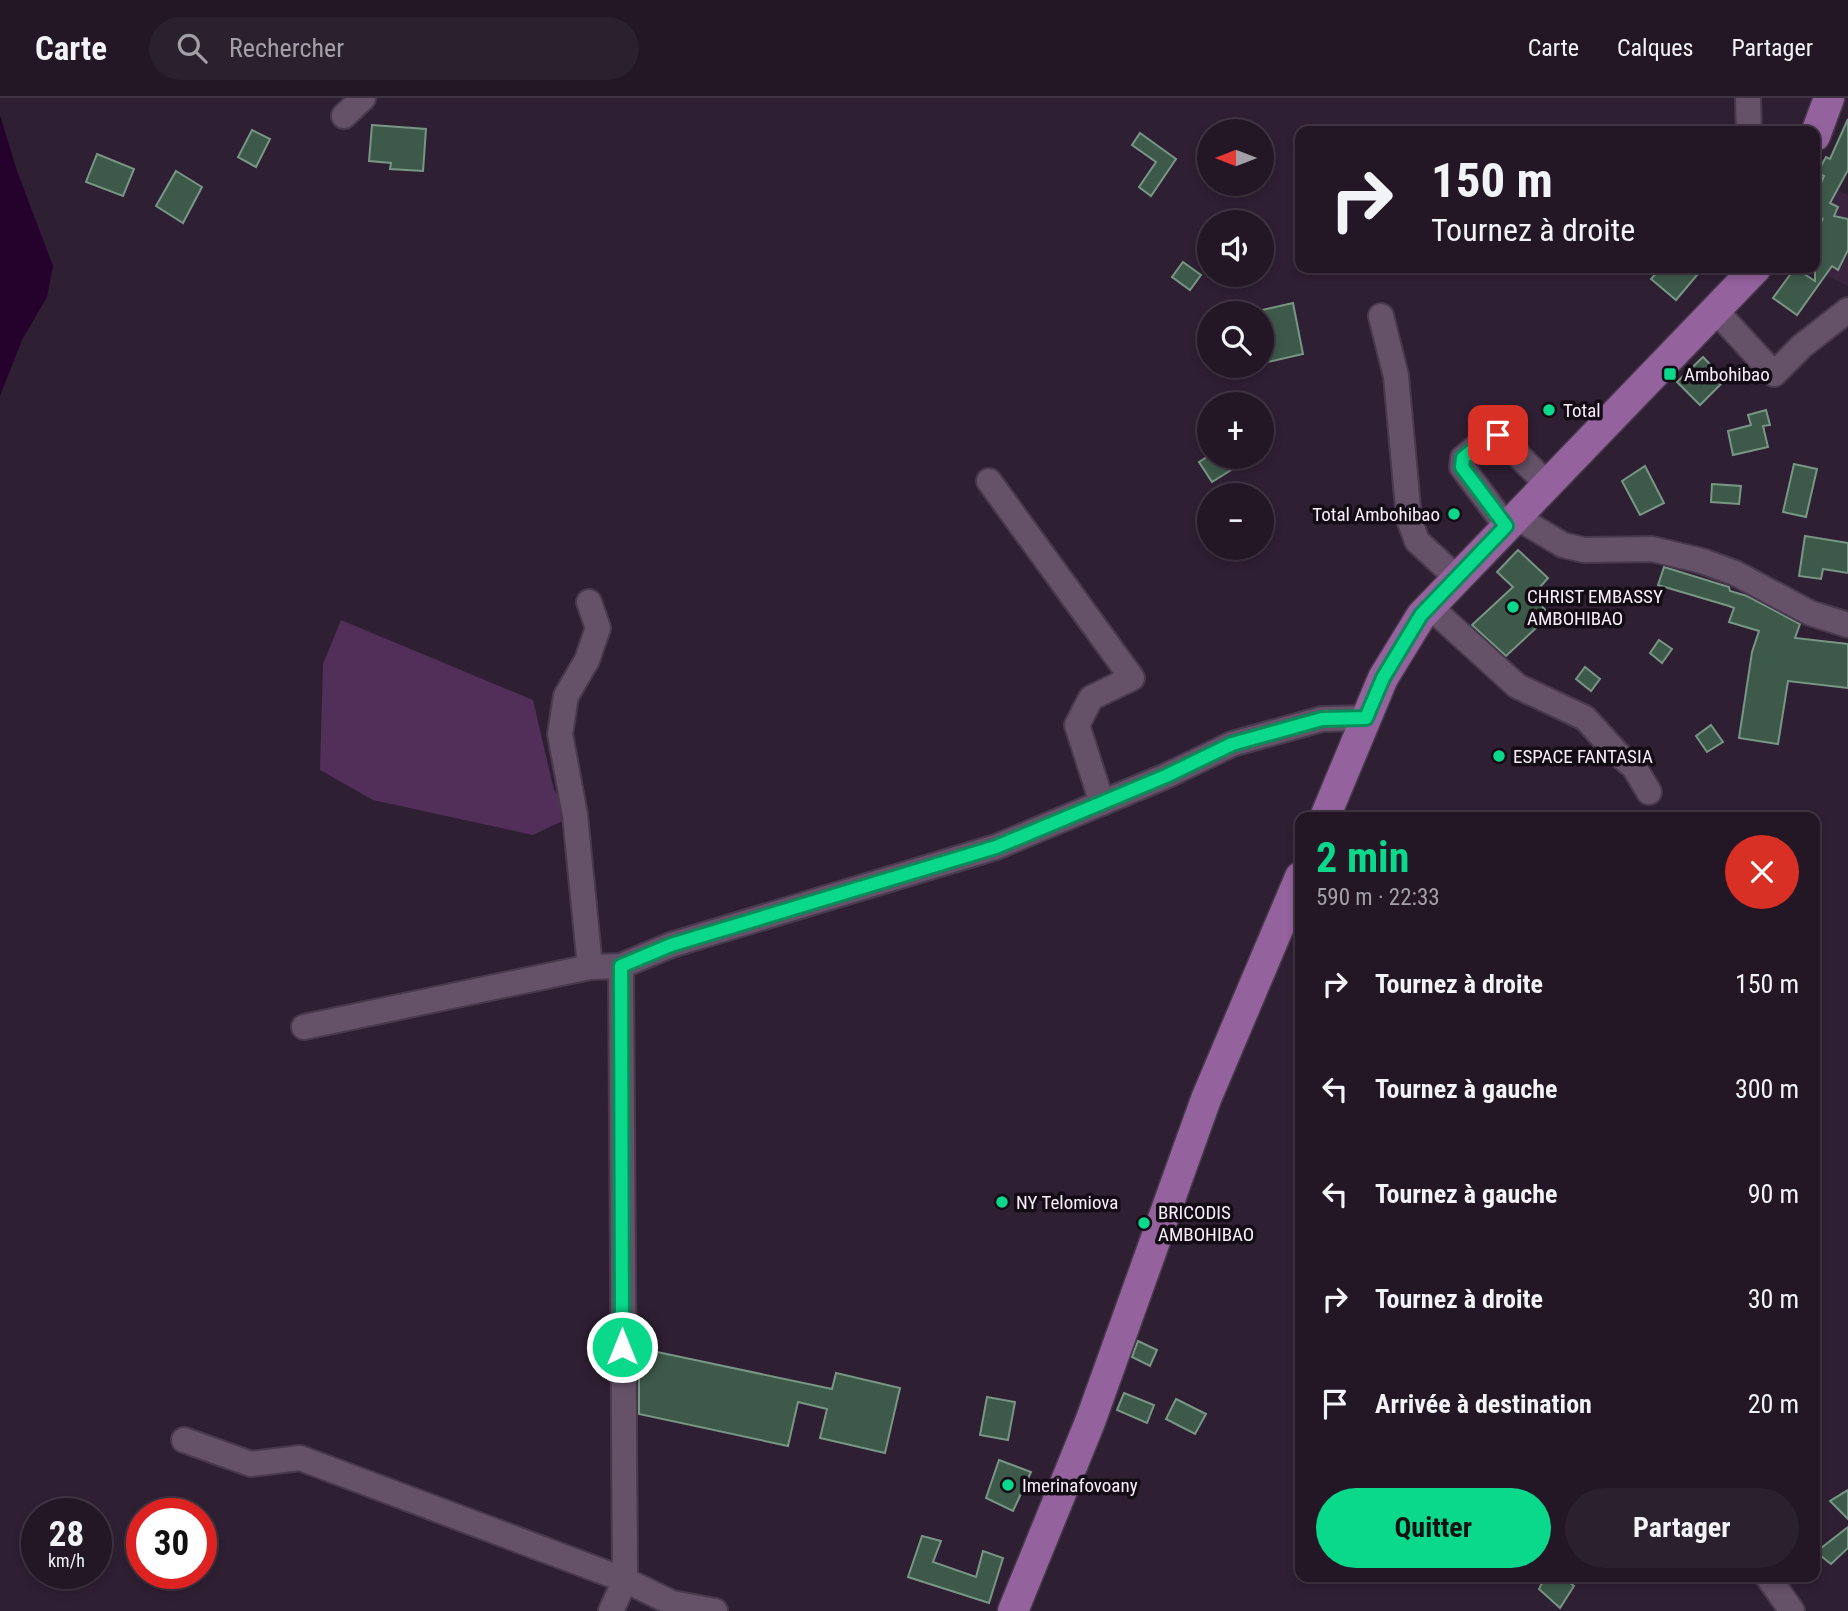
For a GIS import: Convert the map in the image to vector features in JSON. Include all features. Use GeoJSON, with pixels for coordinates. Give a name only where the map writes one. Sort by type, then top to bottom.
{"type":"FeatureCollection","features":[{"type":"Feature","properties":{"kind":"main road"},"geometry":{"type":"LineString","coordinates":[[1819,126],[1829,98]]}},
{"type":"Feature","properties":{"kind":"main road"},"geometry":{"type":"LineString","coordinates":[[1327,812],[1366,718],[1399,649],[1429,606],[1548,485],[1587,440],[1716,311],[1749,273]]}},
{"type":"Feature","properties":{"kind":"main road"},"geometry":{"type":"LineString","coordinates":[[1013,1611],[1090,1422],[1206,1098],[1295,889]]}},
{"type":"Feature","properties":{"kind":"street"},"geometry":{"type":"LineString","coordinates":[[344,116],[363,98]]}},
{"type":"Feature","properties":{"kind":"street"},"geometry":{"type":"LineString","coordinates":[[1748,98],[1749,126]]}},
{"type":"Feature","properties":{"kind":"street"},"geometry":{"type":"LineString","coordinates":[[1716,311],[1774,374],[1802,346],[1848,310]]}},
{"type":"Feature","properties":{"kind":"street"},"geometry":{"type":"LineString","coordinates":[[1381,316],[1396,376],[1409,519],[1418,541],[1457,578]]}},
{"type":"Feature","properties":{"kind":"street"},"geometry":{"type":"LineString","coordinates":[[1548,485],[1498,435],[1492,434],[1463,458],[1462,467],[1511,522],[1563,545],[1573,548],[1666,550],[1735,573],[1810,613],[1848,625]]}},
{"type":"Feature","properties":{"kind":"street"},"geometry":{"type":"LineString","coordinates":[[989,481],[1132,678],[1091,698],[1077,725],[1102,803]]}},
{"type":"Feature","properties":{"kind":"street"},"geometry":{"type":"LineString","coordinates":[[589,602],[598,628],[587,660],[566,696],[560,734],[575,815],[590,967]]}},
{"type":"Feature","properties":{"kind":"street"},"geometry":{"type":"LineString","coordinates":[[1429,606],[1517,685],[1585,718],[1618,754],[1634,767],[1649,792]]}},
{"type":"Feature","properties":{"kind":"street"},"geometry":{"type":"LineString","coordinates":[[304,1027],[590,967],[621,966],[671,945],[996,847],[1232,744],[1322,719],[1366,718]]}},
{"type":"Feature","properties":{"kind":"street"},"geometry":{"type":"LineString","coordinates":[[611,1611],[625,1580],[621,966]]}},
{"type":"Feature","properties":{"kind":"street"},"geometry":{"type":"LineString","coordinates":[[184,1440],[251,1464],[300,1458],[625,1580],[672,1602],[715,1611]]}},
{"type":"Feature","properties":{"kind":"street"},"geometry":{"type":"LineString","coordinates":[[1772,1582],[1792,1611]]}},
{"type":"Feature","properties":{"kind":"shaded area"},"geometry":{"type":"Polygon","coordinates":[[[0,115],[17,171],[53,266],[47,297],[22,340],[0,396],[0,115]]]}},
{"type":"Feature","properties":{"kind":"shaded area"},"geometry":{"type":"Polygon","coordinates":[[[1820,182],[1848,195],[1848,286],[1820,272],[1823,262],[1820,260],[1820,182]]]}},
{"type":"Feature","properties":{"kind":"shaded area"},"geometry":{"type":"Polygon","coordinates":[[[341,620],[533,700],[554,790],[575,815],[533,835],[373,800],[320,770],[323,664],[341,620]]]}},
{"type":"Feature","properties":{"kind":"building"},"geometry":{"type":"Polygon","coordinates":[[[1848,119],[1848,170],[1830,203],[1838,207],[1834,216],[1848,219],[1848,250],[1838,270],[1832,266],[1797,315],[1773,298],[1791,273],[1803,273],[1815,281],[1815,273],[1820,273],[1820,225],[1823,218],[1820,223],[1820,185],[1824,176],[1820,174],[1820,168],[1826,157],[1830,159],[1848,119]]]}},
{"type":"Feature","properties":{"kind":"building"},"geometry":{"type":"Polygon","coordinates":[[[372,125],[426,129],[423,171],[390,169],[391,163],[369,161],[372,125]]]}},
{"type":"Feature","properties":{"kind":"building"},"geometry":{"type":"Polygon","coordinates":[[[252,130],[270,139],[256,167],[238,157],[252,130]]]}},
{"type":"Feature","properties":{"kind":"building"},"geometry":{"type":"Polygon","coordinates":[[[1140,133],[1176,159],[1151,196],[1139,187],[1156,162],[1132,145],[1140,133]]]}},
{"type":"Feature","properties":{"kind":"building"},"geometry":{"type":"Polygon","coordinates":[[[97,154],[134,169],[123,196],[86,182],[97,154]]]}},
{"type":"Feature","properties":{"kind":"building"},"geometry":{"type":"Polygon","coordinates":[[[176,171],[202,187],[183,223],[156,206],[176,171]]]}},
{"type":"Feature","properties":{"kind":"building"},"geometry":{"type":"Polygon","coordinates":[[[1183,262],[1197,272],[1197,280],[1190,290],[1172,277],[1183,262]]]}},
{"type":"Feature","properties":{"kind":"building"},"geometry":{"type":"Polygon","coordinates":[[[1656,273],[1697,275],[1676,300],[1651,279],[1656,273]]]}},
{"type":"Feature","properties":{"kind":"building"},"geometry":{"type":"Polygon","coordinates":[[[1293,303],[1303,354],[1274,361],[1274,307],[1293,303]]]}},
{"type":"Feature","properties":{"kind":"building"},"geometry":{"type":"Polygon","coordinates":[[[1703,357],[1725,380],[1700,405],[1677,382],[1703,357]]]}},
{"type":"Feature","properties":{"kind":"building"},"geometry":{"type":"Polygon","coordinates":[[[1766,410],[1770,425],[1763,426],[1768,447],[1733,455],[1728,431],[1751,425],[1748,415],[1766,410]]]}},
{"type":"Feature","properties":{"kind":"building"},"geometry":{"type":"Polygon","coordinates":[[[1794,464],[1817,469],[1806,517],[1783,512],[1794,464]]]}},
{"type":"Feature","properties":{"kind":"building"},"geometry":{"type":"Polygon","coordinates":[[[1645,466],[1664,503],[1640,515],[1622,481],[1645,466]]]}},
{"type":"Feature","properties":{"kind":"building"},"geometry":{"type":"Polygon","coordinates":[[[1204,469],[1233,469],[1212,482],[1204,469]]]}},
{"type":"Feature","properties":{"kind":"building"},"geometry":{"type":"Polygon","coordinates":[[[1712,484],[1741,486],[1739,504],[1711,502],[1712,484]]]}},
{"type":"Feature","properties":{"kind":"building"},"geometry":{"type":"Polygon","coordinates":[[[1805,536],[1848,543],[1848,573],[1823,569],[1821,579],[1799,576],[1805,536]]]}},
{"type":"Feature","properties":{"kind":"building"},"geometry":{"type":"Polygon","coordinates":[[[1518,550],[1548,578],[1532,596],[1550,615],[1506,656],[1472,625],[1513,587],[1497,572],[1518,550]]]}},
{"type":"Feature","properties":{"kind":"building"},"geometry":{"type":"Polygon","coordinates":[[[1664,567],[1729,587],[1730,591],[1747,596],[1800,624],[1795,638],[1848,644],[1848,688],[1788,681],[1778,744],[1739,738],[1752,652],[1759,631],[1729,622],[1734,608],[1658,585],[1664,567]]]}},
{"type":"Feature","properties":{"kind":"building"},"geometry":{"type":"Polygon","coordinates":[[[1659,640],[1672,649],[1662,663],[1650,653],[1659,640]]]}},
{"type":"Feature","properties":{"kind":"building"},"geometry":{"type":"Polygon","coordinates":[[[1585,667],[1600,679],[1591,691],[1576,679],[1585,667]]]}},
{"type":"Feature","properties":{"kind":"building"},"geometry":{"type":"Polygon","coordinates":[[[1711,725],[1723,742],[1707,752],[1696,736],[1711,725]]]}},
{"type":"Feature","properties":{"kind":"building"},"geometry":{"type":"Polygon","coordinates":[[[1138,1341],[1157,1350],[1150,1366],[1132,1357],[1138,1341]]]}},
{"type":"Feature","properties":{"kind":"building"},"geometry":{"type":"Polygon","coordinates":[[[643,1349],[832,1389],[836,1373],[900,1388],[885,1453],[820,1438],[827,1409],[798,1402],[788,1446],[639,1414],[639,1370],[643,1349]]]}},
{"type":"Feature","properties":{"kind":"building"},"geometry":{"type":"Polygon","coordinates":[[[1124,1393],[1154,1405],[1147,1423],[1117,1410],[1124,1393]]]}},
{"type":"Feature","properties":{"kind":"building"},"geometry":{"type":"Polygon","coordinates":[[[987,1397],[1015,1402],[1008,1440],[980,1435],[987,1397]]]}},
{"type":"Feature","properties":{"kind":"building"},"geometry":{"type":"Polygon","coordinates":[[[1176,1399],[1206,1414],[1195,1434],[1166,1419],[1176,1399]]]}},
{"type":"Feature","properties":{"kind":"building","name":"Imerinafovoany"},"geometry":{"type":"Polygon","coordinates":[[[999,1460],[1031,1472],[1013,1511],[986,1498],[999,1460]]]}},
{"type":"Feature","properties":{"kind":"building"},"geometry":{"type":"Polygon","coordinates":[[[1848,1490],[1848,1519],[1830,1501],[1848,1490]]]}},
{"type":"Feature","properties":{"kind":"building"},"geometry":{"type":"Polygon","coordinates":[[[1848,1527],[1848,1548],[1831,1564],[1820,1555],[1820,1549],[1848,1527]]]}},
{"type":"Feature","properties":{"kind":"building"},"geometry":{"type":"Polygon","coordinates":[[[922,1536],[941,1541],[933,1562],[976,1577],[983,1551],[1003,1558],[989,1603],[908,1577],[922,1536]]]}},
{"type":"Feature","properties":{"kind":"building"},"geometry":{"type":"Polygon","coordinates":[[[1542,1582],[1569,1582],[1574,1586],[1560,1608],[1539,1589],[1542,1582]]]}},
{"type":"Feature","properties":{"kind":"place","name":"Ambohibao"},"geometry":{"type":"Point","coordinates":[1670,374]}},
{"type":"Feature","properties":{"kind":"place","name":"Total"},"geometry":{"type":"Point","coordinates":[1549,410]}},
{"type":"Feature","properties":{"kind":"place","name":"Total Ambohibao"},"geometry":{"type":"Point","coordinates":[1454,514]}},
{"type":"Feature","properties":{"kind":"place","name":"CHRIST EMBASSY AMBOHIBAO"},"geometry":{"type":"Point","coordinates":[1513,607]}},
{"type":"Feature","properties":{"kind":"place","name":"ESPACE FANTASIA"},"geometry":{"type":"Point","coordinates":[1499,756]}},
{"type":"Feature","properties":{"kind":"place","name":"NY Telomiova"},"geometry":{"type":"Point","coordinates":[1002,1202]}},
{"type":"Feature","properties":{"kind":"place","name":"BRICODIS AMBOHIBAO"},"geometry":{"type":"Point","coordinates":[1144,1223]}},
{"type":"Feature","properties":{"kind":"place","name":"Imerinafovoany"},"geometry":{"type":"Point","coordinates":[1008,1485]}},
{"type":"Feature","properties":{"kind":"route"},"geometry":{"type":"LineString","coordinates":[[622,1347],[621,966],[671,945],[996,847],[1166,776],[1232,744],[1322,719],[1366,718],[1383,678],[1421,615],[1506,526],[1462,467],[1463,458],[1492,434],[1498,435]]}}]}
